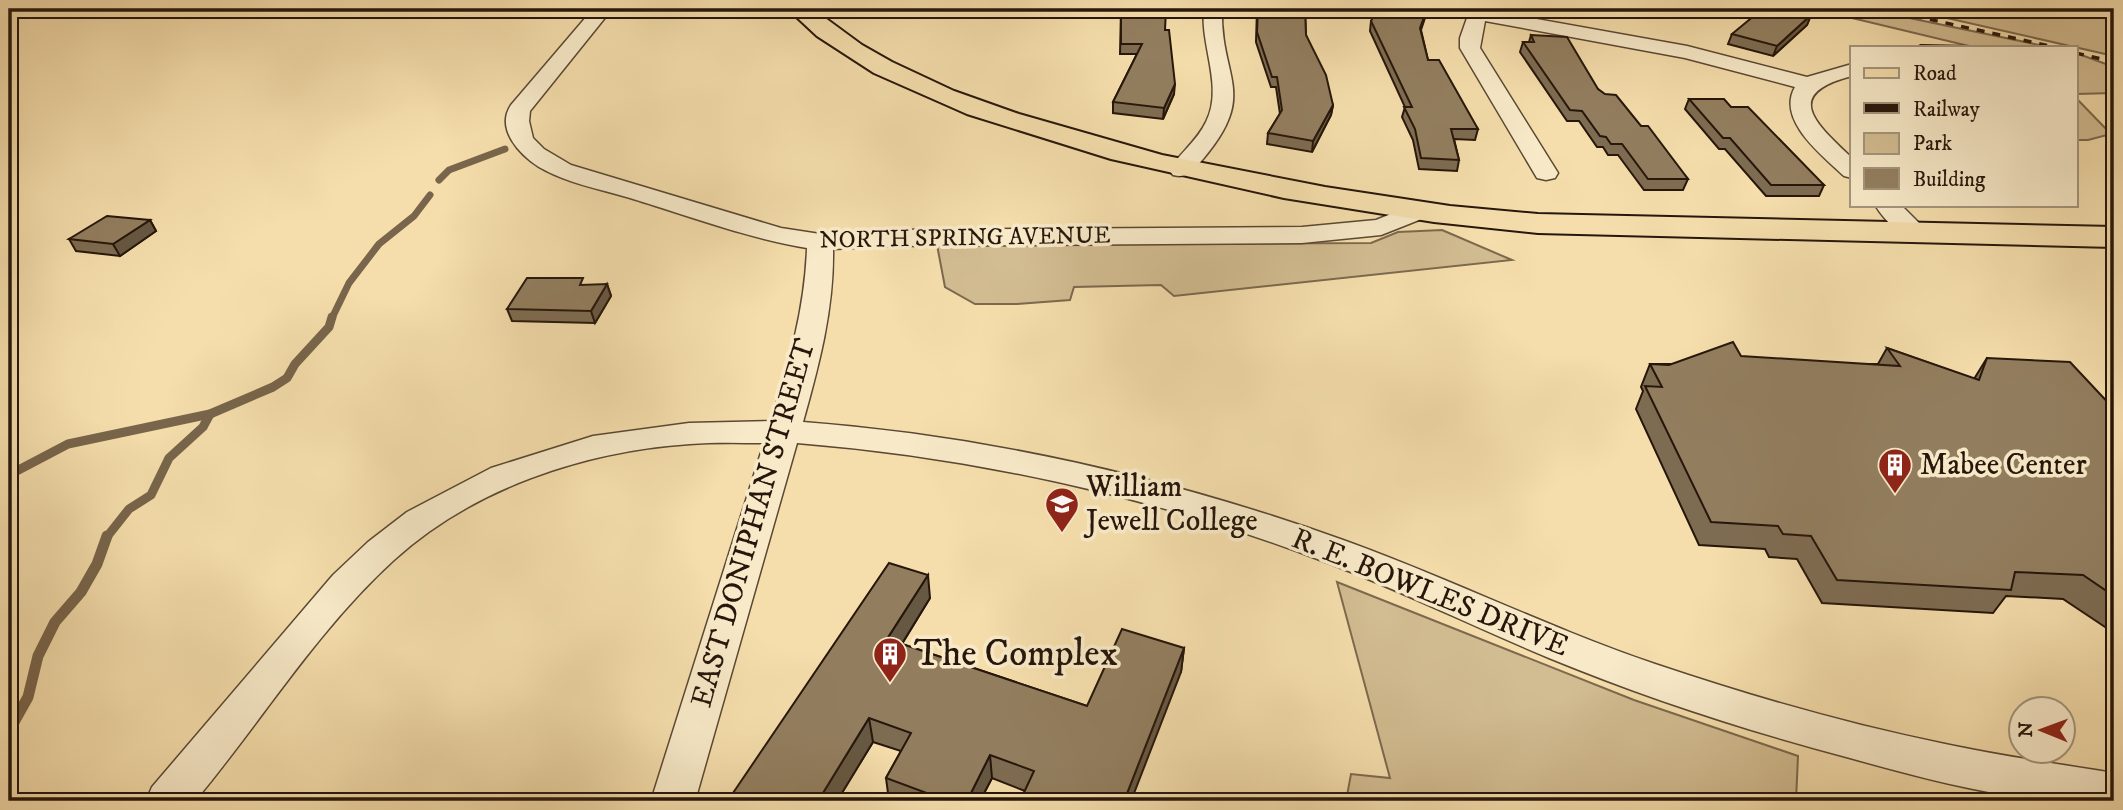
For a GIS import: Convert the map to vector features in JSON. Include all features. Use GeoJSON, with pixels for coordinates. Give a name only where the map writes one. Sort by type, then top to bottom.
{"type":"FeatureCollection","features":[{"type":"Feature","properties":{"kind":"main road"},"geometry":{"type":"LineString","coordinates":[[799,9],[817,25],[915,84],[986,113],[1181,170],[1283,190],[1499,221],[1593,227],[1914,231],[2114,237]]}},
{"type":"Feature","properties":{"kind":"street","name":"NORTH SPRING AVENUE"},"geometry":{"type":"LineString","coordinates":[[603,9],[519,110],[517,127],[521,139],[534,154],[563,170],[778,235],[820,242],[891,238],[1303,235],[1381,227],[1420,211]]}},
{"type":"Feature","properties":{"kind":"street"},"geometry":{"type":"LineString","coordinates":[[1181,170],[1212,133],[1224,101],[1211,24],[1213,9]]}},
{"type":"Feature","properties":{"kind":"street"},"geometry":{"type":"LineString","coordinates":[[1451,9],[1687,52],[1808,84]]}},
{"type":"Feature","properties":{"kind":"street"},"geometry":{"type":"LineString","coordinates":[[1478,14],[1470,38],[1470,48],[1546,173]]}},
{"type":"Feature","properties":{"kind":"street"},"geometry":{"type":"LineString","coordinates":[[1850,70],[1827,74],[1808,84],[1803,89],[1800,108],[1806,124],[1850,169]]}},
{"type":"Feature","properties":{"kind":"street"},"geometry":{"type":"LineString","coordinates":[[1888,206],[1914,231]]}},
{"type":"Feature","properties":{"kind":"street","name":"EAST DONIPHAN STREET"},"geometry":{"type":"LineString","coordinates":[[673,801],[799,379],[816,306],[820,242]]}},
{"type":"Feature","properties":{"kind":"street","name":"R. E. BOWLES DRIVE"},"geometry":{"type":"LineString","coordinates":[[168,801],[343,587],[420,520],[498,478],[575,450],[658,437],[783,432],[892,439],[956,447],[1072,471],[1255,524],[1332,550],[1602,662],[1721,703],[1944,762],[2114,793]]}},
{"type":"Feature","properties":{"kind":"green space"},"geometry":{"type":"Polygon","coordinates":[[[1787,9],[1866,9],[2044,46],[1969,46],[1852,18],[1787,9]]]}},
{"type":"Feature","properties":{"kind":"green space"},"geometry":{"type":"Polygon","coordinates":[[[1907,9],[2062,9],[2114,17],[2114,56],[1907,9]]]}},
{"type":"Feature","properties":{"kind":"green space"},"geometry":{"type":"Polygon","coordinates":[[[2078,54],[2114,67],[2114,93],[2078,94],[2078,54]]]}},
{"type":"Feature","properties":{"kind":"green space"},"geometry":{"type":"Polygon","coordinates":[[[2078,100],[2111,134],[2078,140],[2078,100]]]}},
{"type":"Feature","properties":{"kind":"green space"},"geometry":{"type":"Polygon","coordinates":[[[1442,230],[1512,260],[1174,296],[1161,285],[1074,287],[1070,300],[975,304],[945,287],[937,245],[1371,243],[1398,232],[1442,230]]]}},
{"type":"Feature","properties":{"kind":"green space"},"geometry":{"type":"Polygon","coordinates":[[[1337,582],[1634,700],[1798,756],[1796,801],[1346,801],[1351,774],[1390,778],[1337,582]]]}},
{"type":"Feature","properties":{"kind":"building"},"geometry":{"type":"Polygon","coordinates":[[[1121,9],[1166,9],[1165,30],[1169,30],[1175,84],[1164,108],[1113,102],[1142,44],[1121,44],[1121,9]]]}},
{"type":"Feature","properties":{"kind":"building"},"geometry":{"type":"Polygon","coordinates":[[[1258,9],[1305,9],[1306,35],[1326,75],[1333,105],[1313,141],[1268,133],[1282,110],[1277,77],[1272,77],[1257,32],[1258,9]]]}},
{"type":"Feature","properties":{"kind":"building"},"geometry":{"type":"Polygon","coordinates":[[[1377,9],[1427,9],[1420,28],[1428,60],[1439,60],[1478,129],[1451,129],[1459,160],[1421,158],[1415,129],[1404,107],[1412,107],[1371,21],[1377,9]]]}},
{"type":"Feature","properties":{"kind":"building"},"geometry":{"type":"Polygon","coordinates":[[[1755,15],[1811,15],[1777,46],[1732,34],[1755,15]]]}},
{"type":"Feature","properties":{"kind":"building"},"geometry":{"type":"Polygon","coordinates":[[[1531,35],[1567,37],[1598,89],[1605,94],[1616,95],[1641,126],[1648,126],[1688,179],[1648,179],[1622,144],[1611,144],[1606,137],[1600,136],[1582,111],[1570,110],[1523,42],[1534,42],[1531,35]]]}},
{"type":"Feature","properties":{"kind":"building"},"geometry":{"type":"Polygon","coordinates":[[[1689,99],[1724,99],[1731,107],[1748,107],[1824,185],[1771,185],[1730,138],[1723,138],[1689,99]]]}},
{"type":"Feature","properties":{"kind":"building"},"geometry":{"type":"Polygon","coordinates":[[[107,216],[150,220],[113,244],[69,239],[107,216]]]}},
{"type":"Feature","properties":{"kind":"building"},"geometry":{"type":"Polygon","coordinates":[[[527,278],[583,278],[580,285],[607,284],[591,311],[507,309],[527,278]]]}},
{"type":"Feature","properties":{"kind":"building","name":"Mabee Center"},"geometry":{"type":"Polygon","coordinates":[[[1733,342],[1741,356],[1900,366],[1887,348],[1979,380],[1987,358],[2070,362],[2114,409],[2114,596],[2083,575],[2015,572],[2011,590],[1837,580],[1811,536],[1783,534],[1778,526],[1711,522],[1645,386],[1662,387],[1650,364],[1669,365],[1733,342]]]}},
{"type":"Feature","properties":{"kind":"building","name":"The Complex"},"geometry":{"type":"Polygon","coordinates":[[[889,563],[928,575],[887,639],[1087,706],[1122,629],[1184,648],[1124,801],[1020,801],[1034,771],[990,755],[967,801],[948,801],[886,778],[911,733],[869,718],[818,801],[753,801],[733,793],[889,563]]]}},
{"type":"Feature","properties":{"kind":"waterway"},"geometry":{"type":"LineString","coordinates":[[439,180],[449,170],[505,149]]}},
{"type":"Feature","properties":{"kind":"waterway"},"geometry":{"type":"LineString","coordinates":[[332,318],[349,283],[379,244],[414,216],[430,195]]}},
{"type":"Feature","properties":{"kind":"waterway"},"geometry":{"type":"LineString","coordinates":[[210,414],[273,387],[287,378],[295,364],[329,327],[332,317]]}},
{"type":"Feature","properties":{"kind":"waterway"},"geometry":{"type":"LineString","coordinates":[[9,475],[68,444],[210,414]]}},
{"type":"Feature","properties":{"kind":"waterway"},"geometry":{"type":"LineString","coordinates":[[107,537],[129,509],[151,495],[169,458],[203,427],[210,414]]}},
{"type":"Feature","properties":{"kind":"waterway"},"geometry":{"type":"LineString","coordinates":[[9,731],[28,697],[38,656],[55,622],[81,592],[97,564],[107,537]]}},
{"type":"Feature","properties":{"kind":"railway"},"geometry":{"type":"LineString","coordinates":[[1883,9],[2050,46]]}},
{"type":"Feature","properties":{"kind":"railway"},"geometry":{"type":"LineString","coordinates":[[2096,9],[2114,12]]}},
{"type":"Feature","properties":{"kind":"railway"},"geometry":{"type":"LineString","coordinates":[[2078,53],[2114,62]]}},
{"type":"Feature","properties":{"kind":"place","name":"Mabee Center"},"geometry":{"type":"Point","coordinates":[1895,495]}},
{"type":"Feature","properties":{"kind":"place","name":"William Jewell College"},"geometry":{"type":"Point","coordinates":[1062,534]}},
{"type":"Feature","properties":{"kind":"place","name":"The Complex"},"geometry":{"type":"Point","coordinates":[890,684]}}]}
